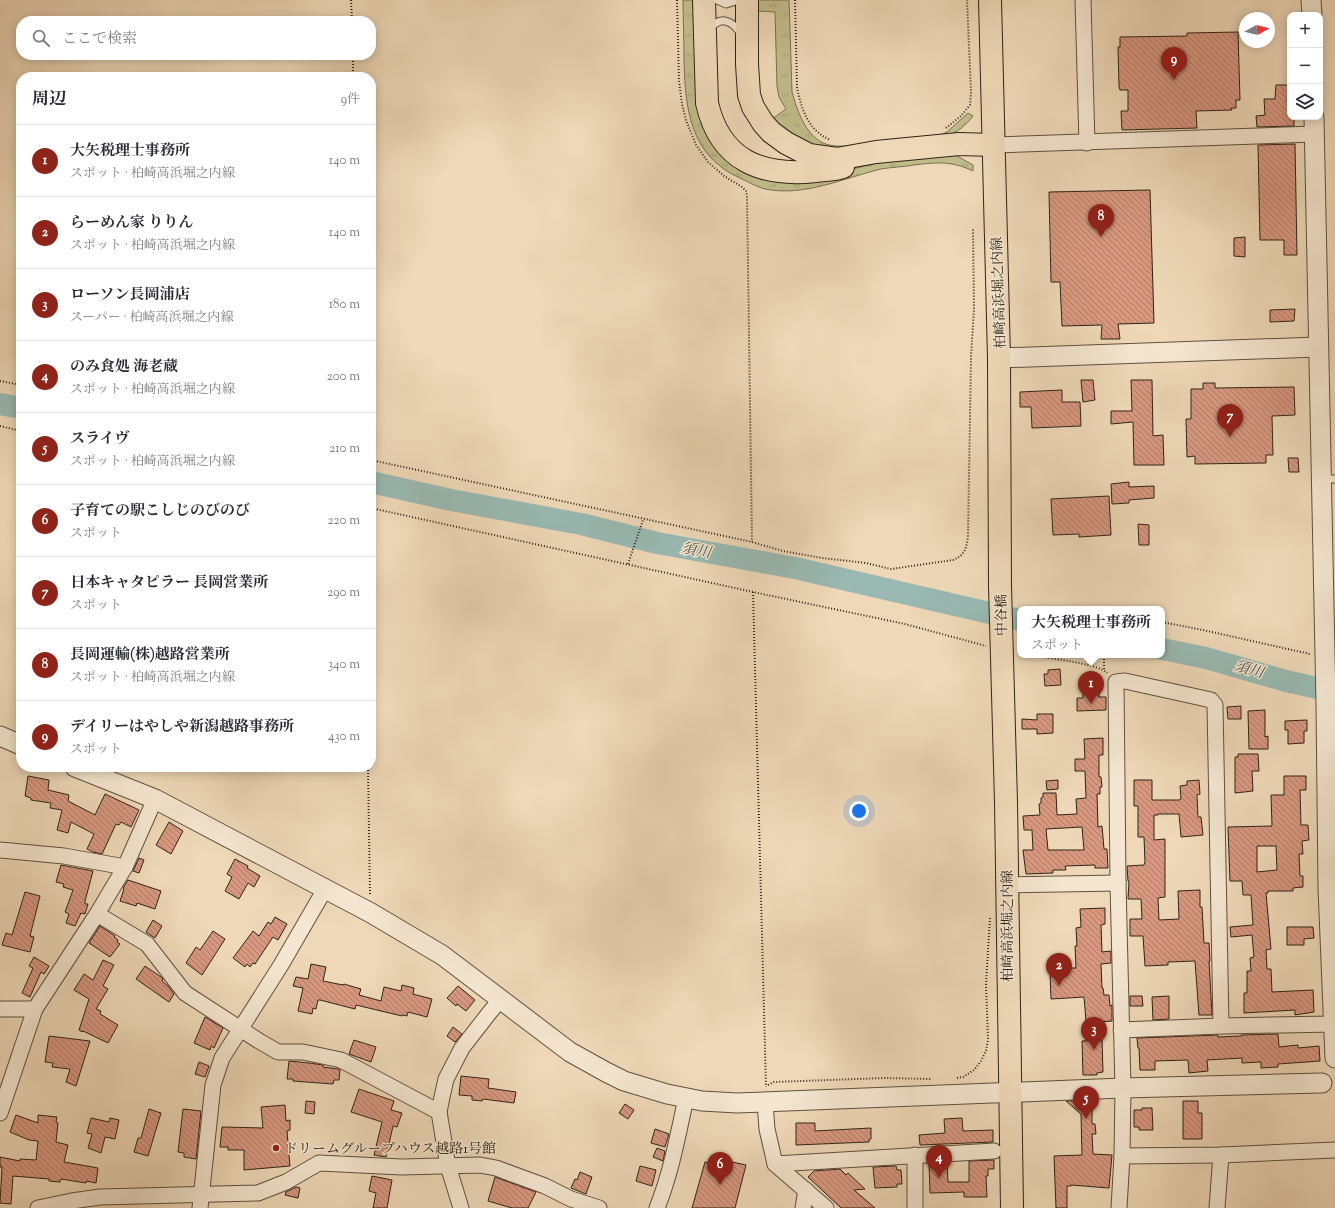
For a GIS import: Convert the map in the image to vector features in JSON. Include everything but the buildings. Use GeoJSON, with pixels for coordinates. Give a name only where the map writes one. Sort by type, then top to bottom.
{"type":"FeatureCollection","features":[{"type":"Feature","properties":{"kind":"main road"},"geometry":{"type":"LineString","coordinates":[[704,0],[707,103],[710,116],[715,127],[727,145],[741,158],[753,165],[776,172],[799,173],[839,168],[916,148]]}},
{"type":"Feature","properties":{"kind":"main road"},"geometry":{"type":"LineString","coordinates":[[747,0],[747,80],[749,95],[753,107],[763,123],[771,132],[786,144],[809,155],[837,158],[960,144],[994,145]]}},
{"type":"Feature","properties":{"kind":"main road","name":"柏崎高浜堀之内線"},"geometry":{"type":"LineString","coordinates":[[990,0],[999,358],[1000,586]]}},
{"type":"Feature","properties":{"kind":"main road","name":"中谷橋"},"geometry":{"type":"LineString","coordinates":[[1000,586],[1002,648]]}},
{"type":"Feature","properties":{"kind":"main road","name":"柏崎高浜堀之内線"},"geometry":{"type":"LineString","coordinates":[[1002,648],[1012,1208]]}},
{"type":"Feature","properties":{"kind":"street"},"geometry":{"type":"LineString","coordinates":[[1083,0],[1087,142]]}},
{"type":"Feature","properties":{"kind":"street"},"geometry":{"type":"LineString","coordinates":[[1311,0],[1312,12]]}},
{"type":"Feature","properties":{"kind":"street"},"geometry":{"type":"LineString","coordinates":[[994,145],[1087,142],[1314,126],[1318,347],[1328,479],[1320,660],[1326,703],[1328,888],[1335,1058]]}},
{"type":"Feature","properties":{"kind":"street"},"geometry":{"type":"LineString","coordinates":[[999,358],[1318,347]]}},
{"type":"Feature","properties":{"kind":"street"},"geometry":{"type":"LineString","coordinates":[[1119,1208],[1122,1156],[1123,1088],[1118,883],[1116,682],[1125,682],[1211,700],[1215,705],[1221,1026]]}},
{"type":"Feature","properties":{"kind":"street"},"geometry":{"type":"LineString","coordinates":[[0,736],[16,743]]}},
{"type":"Feature","properties":{"kind":"street"},"geometry":{"type":"LineString","coordinates":[[88,772],[155,799],[371,914],[442,955],[570,1052],[624,1081],[667,1094],[702,1101],[738,1103],[764,1092],[1010,1092],[1322,1083]]}},
{"type":"Feature","properties":{"kind":"street"},"geometry":{"type":"LineString","coordinates":[[0,1113],[35,1010],[97,914],[125,867],[155,799]]}},
{"type":"Feature","properties":{"kind":"street"},"geometry":{"type":"LineString","coordinates":[[0,850],[64,856],[125,867]]}},
{"type":"Feature","properties":{"kind":"street"},"geometry":{"type":"LineString","coordinates":[[1007,885],[1118,883]]}},
{"type":"Feature","properties":{"kind":"street"},"geometry":{"type":"LineString","coordinates":[[201,1201],[213,1085],[222,1058],[281,965],[325,889]]}},
{"type":"Feature","properties":{"kind":"street"},"geometry":{"type":"LineString","coordinates":[[97,914],[147,944],[185,993],[241,1028],[259,1042],[278,1052],[303,1052],[342,1060],[439,1112]]}},
{"type":"Feature","properties":{"kind":"street"},"geometry":{"type":"LineString","coordinates":[[461,1208],[448,1166],[439,1112],[446,1079],[454,1062],[462,1048],[501,999]]}},
{"type":"Feature","properties":{"kind":"street"},"geometry":{"type":"LineString","coordinates":[[0,1009],[35,1010]]}},
{"type":"Feature","properties":{"kind":"street"},"geometry":{"type":"LineString","coordinates":[[1121,1030],[1333,1024]]}},
{"type":"Feature","properties":{"kind":"street"},"geometry":{"type":"LineString","coordinates":[[764,1092],[767,1129],[775,1164],[826,1208]]}},
{"type":"Feature","properties":{"kind":"street"},"geometry":{"type":"LineString","coordinates":[[657,1208],[663,1193],[686,1098]]}},
{"type":"Feature","properties":{"kind":"street"},"geometry":{"type":"LineString","coordinates":[[1122,1156],[1221,1155],[1335,1150]]}},
{"type":"Feature","properties":{"kind":"street"},"geometry":{"type":"LineString","coordinates":[[775,1164],[994,1151]]}},
{"type":"Feature","properties":{"kind":"street"},"geometry":{"type":"LineString","coordinates":[[915,1155],[915,1208]]}},
{"type":"Feature","properties":{"kind":"street"},"geometry":{"type":"LineString","coordinates":[[1217,1208],[1221,1155]]}},
{"type":"Feature","properties":{"kind":"street"},"geometry":{"type":"LineString","coordinates":[[38,1208],[100,1197],[201,1201],[258,1193],[286,1182],[320,1163],[402,1167],[480,1165],[496,1168],[544,1186],[571,1199],[599,1208]]}},
{"type":"Feature","properties":{"kind":"street"},"geometry":{"type":"LineString","coordinates":[[803,1208],[806,1190]]}},
{"type":"Feature","properties":{"kind":"lane"},"geometry":{"type":"LineString","coordinates":[[717,0],[726,4],[739,0]]}},
{"type":"Feature","properties":{"kind":"lane"},"geometry":{"type":"LineString","coordinates":[[705,35],[712,26],[725,21],[736,27],[747,43]]}},
{"type":"Feature","properties":{"kind":"path"},"geometry":{"type":"LineString","coordinates":[[351,0],[352,16]]}},
{"type":"Feature","properties":{"kind":"path"},"geometry":{"type":"LineString","coordinates":[[677,0],[679,81],[682,104],[689,126],[696,145],[708,162],[724,176],[742,187],[746,191],[747,196],[752,542]]}},
{"type":"Feature","properties":{"kind":"path"},"geometry":{"type":"LineString","coordinates":[[796,0],[797,88],[799,98],[808,121],[816,132],[825,138],[835,141]]}},
{"type":"Feature","properties":{"kind":"path"},"geometry":{"type":"LineString","coordinates":[[942,130],[953,124],[970,105],[971,92],[967,0]]}},
{"type":"Feature","properties":{"kind":"path"},"geometry":{"type":"LineString","coordinates":[[353,60],[353,72]]}},
{"type":"Feature","properties":{"kind":"path"},"geometry":{"type":"LineString","coordinates":[[376,461],[643,520],[752,542],[783,551],[822,558],[866,563],[891,569],[953,560],[960,557],[966,549],[969,530],[971,357],[974,309],[973,229]]}},
{"type":"Feature","properties":{"kind":"path"},"geometry":{"type":"LineString","coordinates":[[0,381],[16,384]]}},
{"type":"Feature","properties":{"kind":"path"},"geometry":{"type":"LineString","coordinates":[[0,426],[16,429]]}},
{"type":"Feature","properties":{"kind":"path"},"geometry":{"type":"LineString","coordinates":[[376,509],[905,624],[1002,648]]}},
{"type":"Feature","properties":{"kind":"path"},"geometry":{"type":"LineString","coordinates":[[628,564],[643,520]]}},
{"type":"Feature","properties":{"kind":"path"},"geometry":{"type":"LineString","coordinates":[[753,592],[764,1092]]}},
{"type":"Feature","properties":{"kind":"path"},"geometry":{"type":"LineString","coordinates":[[1165,623],[1204,630],[1320,660]]}},
{"type":"Feature","properties":{"kind":"path"},"geometry":{"type":"LineString","coordinates":[[1044,658],[1104,669],[1116,682]]}},
{"type":"Feature","properties":{"kind":"path"},"geometry":{"type":"LineString","coordinates":[[1104,658],[1104,669]]}},
{"type":"Feature","properties":{"kind":"path"},"geometry":{"type":"LineString","coordinates":[[368,772],[371,914]]}},
{"type":"Feature","properties":{"kind":"path"},"geometry":{"type":"LineString","coordinates":[[952,1079],[963,1077],[974,1070],[986,1051],[988,1040],[986,984],[990,911]]}},
{"type":"Feature","properties":{"kind":"path"},"geometry":{"type":"LineString","coordinates":[[764,1092],[774,1082],[885,1078],[937,1079]]}},
{"type":"Feature","properties":{"kind":"green space"},"geometry":{"type":"Polygon","coordinates":[[[683,0],[699,0],[724,150],[823,176],[890,160],[946,155],[957,156],[973,165],[973,171],[958,165],[944,163],[922,164],[881,169],[809,189],[780,191],[759,187],[723,168],[710,156],[700,143],[693,128],[686,94],[683,0]]]}},
{"type":"Feature","properties":{"kind":"green space"},"geometry":{"type":"Polygon","coordinates":[[[756,0],[789,0],[792,92],[799,114],[807,128],[811,134],[823,143],[833,146],[851,146],[940,135],[947,132],[968,113],[973,116],[962,128],[947,136],[830,150],[807,145],[771,120],[786,109],[779,97],[777,86],[775,12],[756,11],[756,0]]]}},
{"type":"Feature","properties":{"kind":"waterway","name":"須川"},"geometry":{"type":"LineString","coordinates":[[0,404],[16,407]]}},
{"type":"Feature","properties":{"kind":"waterway","name":"須川"},"geometry":{"type":"LineString","coordinates":[[376,483],[451,500],[581,524],[657,543],[795,568],[1017,619]]}},
{"type":"Feature","properties":{"kind":"waterway","name":"須川"},"geometry":{"type":"LineString","coordinates":[[1165,650],[1206,658],[1286,681],[1335,692]]}},
{"type":"Feature","properties":{"kind":"place","name":"デイリーはやしや新潟越路事務所"},"geometry":{"type":"Point","coordinates":[1174,80]}},
{"type":"Feature","properties":{"kind":"place","name":"長岡運輸(株)越路営業所"},"geometry":{"type":"Point","coordinates":[1101,237]}},
{"type":"Feature","properties":{"kind":"place","name":"日本キャタピラー 長岡営業所"},"geometry":{"type":"Point","coordinates":[1230,437]}},
{"type":"Feature","properties":{"kind":"place","name":"大矢税理士事務所"},"geometry":{"type":"Point","coordinates":[1091,704]}},
{"type":"Feature","properties":{"kind":"place","name":"らーめん家 りりん"},"geometry":{"type":"Point","coordinates":[1059,986]}},
{"type":"Feature","properties":{"kind":"place","name":"ローソン長岡浦店"},"geometry":{"type":"Point","coordinates":[1094,1050]}},
{"type":"Feature","properties":{"kind":"place","name":"スライヴ"},"geometry":{"type":"Point","coordinates":[1086,1119]}},
{"type":"Feature","properties":{"kind":"place","name":"ドリームグループハウス越路1号館"},"geometry":{"type":"Point","coordinates":[276,1148]}},
{"type":"Feature","properties":{"kind":"place","name":"のみ食処 海老蔵"},"geometry":{"type":"Point","coordinates":[939,1178]}},
{"type":"Feature","properties":{"kind":"place","name":"子育ての駅こしじのびのび"},"geometry":{"type":"Point","coordinates":[720,1185]}}]}
